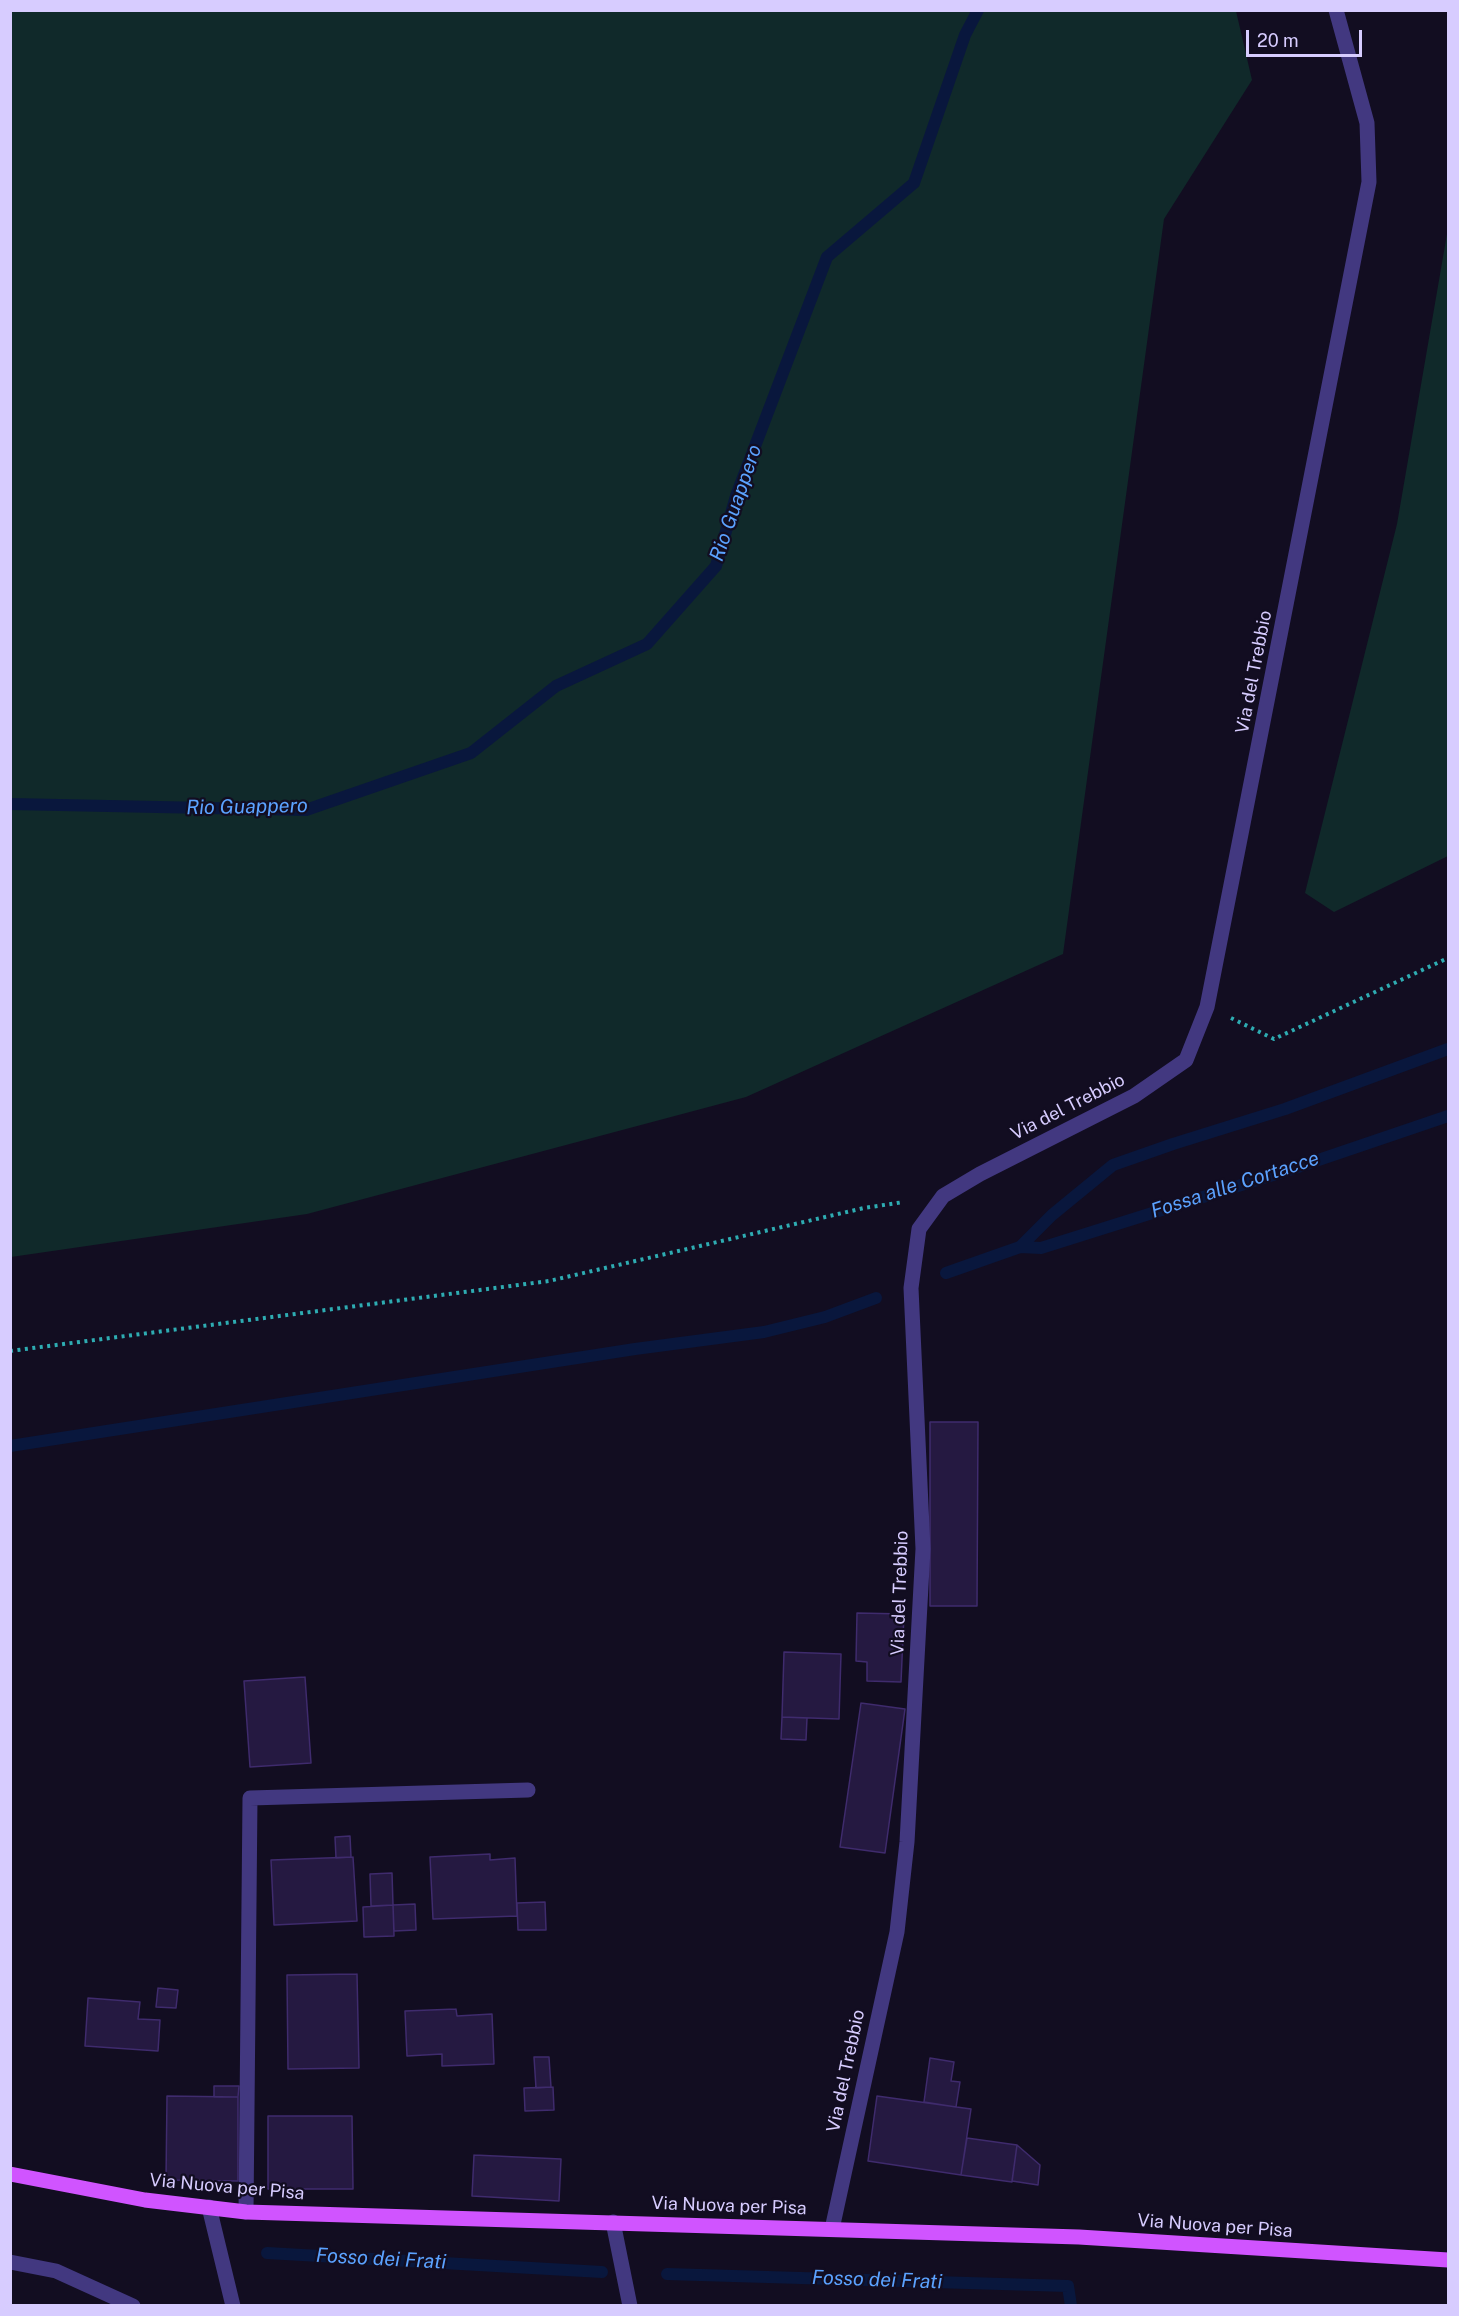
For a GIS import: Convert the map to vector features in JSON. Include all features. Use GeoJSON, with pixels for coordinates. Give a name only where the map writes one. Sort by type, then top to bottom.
{"type":"FeatureCollection","features":[{"type":"Feature","properties":{"kind":"main road","name":"Via Nuova per Pisa"},"geometry":{"type":"LineString","coordinates":[[10,2174],[134,2198],[246,2212],[1079,2236],[1449,2260]]}},
{"type":"Feature","properties":{"kind":"street","name":"Via del Trebbio"},"geometry":{"type":"LineString","coordinates":[[832,2229],[897,1932],[907,1842],[923,1549],[910,1288],[919,1229],[943,1197],[980,1174],[1134,1096],[1186,1060],[1207,1007],[1369,183],[1367,123],[1336,10]]}},
{"type":"Feature","properties":{"kind":"street"},"geometry":{"type":"LineString","coordinates":[[246,2212],[250,1798],[528,1790]]}},
{"type":"Feature","properties":{"kind":"street"},"geometry":{"type":"LineString","coordinates":[[209,2207],[233,2306]]}},
{"type":"Feature","properties":{"kind":"street"},"geometry":{"type":"LineString","coordinates":[[613,2222],[630,2306]]}},
{"type":"Feature","properties":{"kind":"street"},"geometry":{"type":"LineString","coordinates":[[10,2262],[56,2271],[133,2306]]}},
{"type":"Feature","properties":{"kind":"path"},"geometry":{"type":"LineString","coordinates":[[1207,1007],[1274,1039],[1449,958]]}},
{"type":"Feature","properties":{"kind":"path"},"geometry":{"type":"LineString","coordinates":[[10,1351],[549,1281],[864,1208],[943,1197]]}},
{"type":"Feature","properties":{"kind":"green space"},"geometry":{"type":"Polygon","coordinates":[[[10,11],[1236,11],[1252,80],[1164,219],[1063,954],[746,1097],[307,1214],[11,1257],[10,11]]]}},
{"type":"Feature","properties":{"kind":"green space"},"geometry":{"type":"Polygon","coordinates":[[[1448,228],[1448,856],[1334,912],[1305,893],[1397,524],[1448,228]]]}},
{"type":"Feature","properties":{"kind":"building"},"geometry":{"type":"Polygon","coordinates":[[[930,1422],[978,1422],[977,1606],[930,1606],[930,1422]]]}},
{"type":"Feature","properties":{"kind":"building"},"geometry":{"type":"Polygon","coordinates":[[[857,1613],[904,1614],[901,1682],[867,1681],[867,1662],[856,1661],[857,1613]]]}},
{"type":"Feature","properties":{"kind":"building"},"geometry":{"type":"Polygon","coordinates":[[[784,1652],[841,1654],[839,1719],[782,1717],[784,1652]]]}},
{"type":"Feature","properties":{"kind":"building"},"geometry":{"type":"Polygon","coordinates":[[[305,1677],[311,1763],[250,1767],[244,1681],[305,1677]]]}},
{"type":"Feature","properties":{"kind":"building"},"geometry":{"type":"Polygon","coordinates":[[[861,1703],[905,1709],[885,1853],[840,1847],[861,1703]]]}},
{"type":"Feature","properties":{"kind":"building"},"geometry":{"type":"Polygon","coordinates":[[[782,1717],[807,1718],[806,1740],[781,1739],[782,1717]]]}},
{"type":"Feature","properties":{"kind":"building"},"geometry":{"type":"Polygon","coordinates":[[[350,1836],[351,1857],[336,1858],[335,1837],[350,1836]]]}},
{"type":"Feature","properties":{"kind":"building"},"geometry":{"type":"Polygon","coordinates":[[[490,1854],[490,1860],[515,1858],[517,1916],[433,1919],[430,1857],[490,1854]]]}},
{"type":"Feature","properties":{"kind":"building"},"geometry":{"type":"Polygon","coordinates":[[[353,1857],[357,1921],[274,1925],[271,1860],[353,1857]]]}},
{"type":"Feature","properties":{"kind":"building"},"geometry":{"type":"Polygon","coordinates":[[[392,1873],[393,1905],[371,1906],[370,1874],[392,1873]]]}},
{"type":"Feature","properties":{"kind":"building"},"geometry":{"type":"Polygon","coordinates":[[[545,1902],[546,1930],[518,1930],[517,1903],[545,1902]]]}},
{"type":"Feature","properties":{"kind":"building"},"geometry":{"type":"Polygon","coordinates":[[[415,1904],[416,1930],[394,1931],[393,1905],[415,1904]]]}},
{"type":"Feature","properties":{"kind":"building"},"geometry":{"type":"Polygon","coordinates":[[[393,1905],[394,1936],[364,1937],[363,1907],[393,1905]]]}},
{"type":"Feature","properties":{"kind":"building"},"geometry":{"type":"Polygon","coordinates":[[[357,1974],[359,2068],[288,2069],[287,1975],[357,1974]]]}},
{"type":"Feature","properties":{"kind":"building"},"geometry":{"type":"Polygon","coordinates":[[[158,1988],[178,1990],[176,2008],[156,2007],[158,1988]]]}},
{"type":"Feature","properties":{"kind":"building"},"geometry":{"type":"Polygon","coordinates":[[[88,1998],[140,2002],[138,2019],[160,2020],[158,2051],[85,2046],[88,1998]]]}},
{"type":"Feature","properties":{"kind":"building"},"geometry":{"type":"Polygon","coordinates":[[[456,2009],[457,2016],[492,2014],[494,2064],[442,2066],[442,2054],[407,2056],[405,2011],[456,2009]]]}},
{"type":"Feature","properties":{"kind":"building"},"geometry":{"type":"Polygon","coordinates":[[[534,2057],[549,2057],[551,2087],[536,2088],[534,2057]]]}},
{"type":"Feature","properties":{"kind":"building"},"geometry":{"type":"Polygon","coordinates":[[[930,2058],[954,2062],[951,2081],[960,2082],[956,2107],[924,2102],[930,2058]]]}},
{"type":"Feature","properties":{"kind":"building"},"geometry":{"type":"Polygon","coordinates":[[[214,2086],[239,2086],[238,2097],[214,2097],[214,2086]]]}},
{"type":"Feature","properties":{"kind":"building"},"geometry":{"type":"Polygon","coordinates":[[[553,2087],[554,2110],[525,2111],[524,2088],[553,2087]]]}},
{"type":"Feature","properties":{"kind":"building"},"geometry":{"type":"Polygon","coordinates":[[[167,2096],[238,2097],[238,2181],[166,2180],[167,2096]]]}},
{"type":"Feature","properties":{"kind":"building"},"geometry":{"type":"Polygon","coordinates":[[[877,2096],[971,2109],[961,2175],[868,2161],[877,2096]]]}},
{"type":"Feature","properties":{"kind":"building"},"geometry":{"type":"Polygon","coordinates":[[[268,2116],[352,2116],[353,2189],[268,2189],[268,2116]]]}},
{"type":"Feature","properties":{"kind":"building"},"geometry":{"type":"Polygon","coordinates":[[[967,2138],[1017,2145],[1012,2182],[961,2175],[967,2138]]]}},
{"type":"Feature","properties":{"kind":"building"},"geometry":{"type":"Polygon","coordinates":[[[1017,2145],[1040,2165],[1038,2185],[1012,2181],[1017,2145]]]}},
{"type":"Feature","properties":{"kind":"building"},"geometry":{"type":"Polygon","coordinates":[[[474,2155],[561,2159],[559,2201],[472,2196],[474,2155]]]}},
{"type":"Feature","properties":{"kind":"waterway","name":"Rio Guappero"},"geometry":{"type":"LineString","coordinates":[[10,804],[306,810],[471,753],[556,686],[647,644],[716,566],[736,496],[827,257],[914,183],[965,35],[978,10]]}},
{"type":"Feature","properties":{"kind":"waterway"},"geometry":{"type":"LineString","coordinates":[[946,1273],[1020,1247],[1052,1215],[1113,1165],[1285,1109],[1448,1049]]}},
{"type":"Feature","properties":{"kind":"waterway","name":"Fossa alle Cortacce"},"geometry":{"type":"LineString","coordinates":[[1020,1247],[1041,1248],[1289,1170],[1448,1116]]}},
{"type":"Feature","properties":{"kind":"waterway"},"geometry":{"type":"LineString","coordinates":[[10,1446],[635,1349],[764,1332],[825,1317],[876,1298]]}},
{"type":"Feature","properties":{"kind":"waterway","name":"Fosso dei Frati"},"geometry":{"type":"LineString","coordinates":[[267,2253],[602,2272]]}},
{"type":"Feature","properties":{"kind":"waterway","name":"Fosso dei Frati"},"geometry":{"type":"LineString","coordinates":[[667,2274],[1068,2286],[1071,2306]]}}]}
